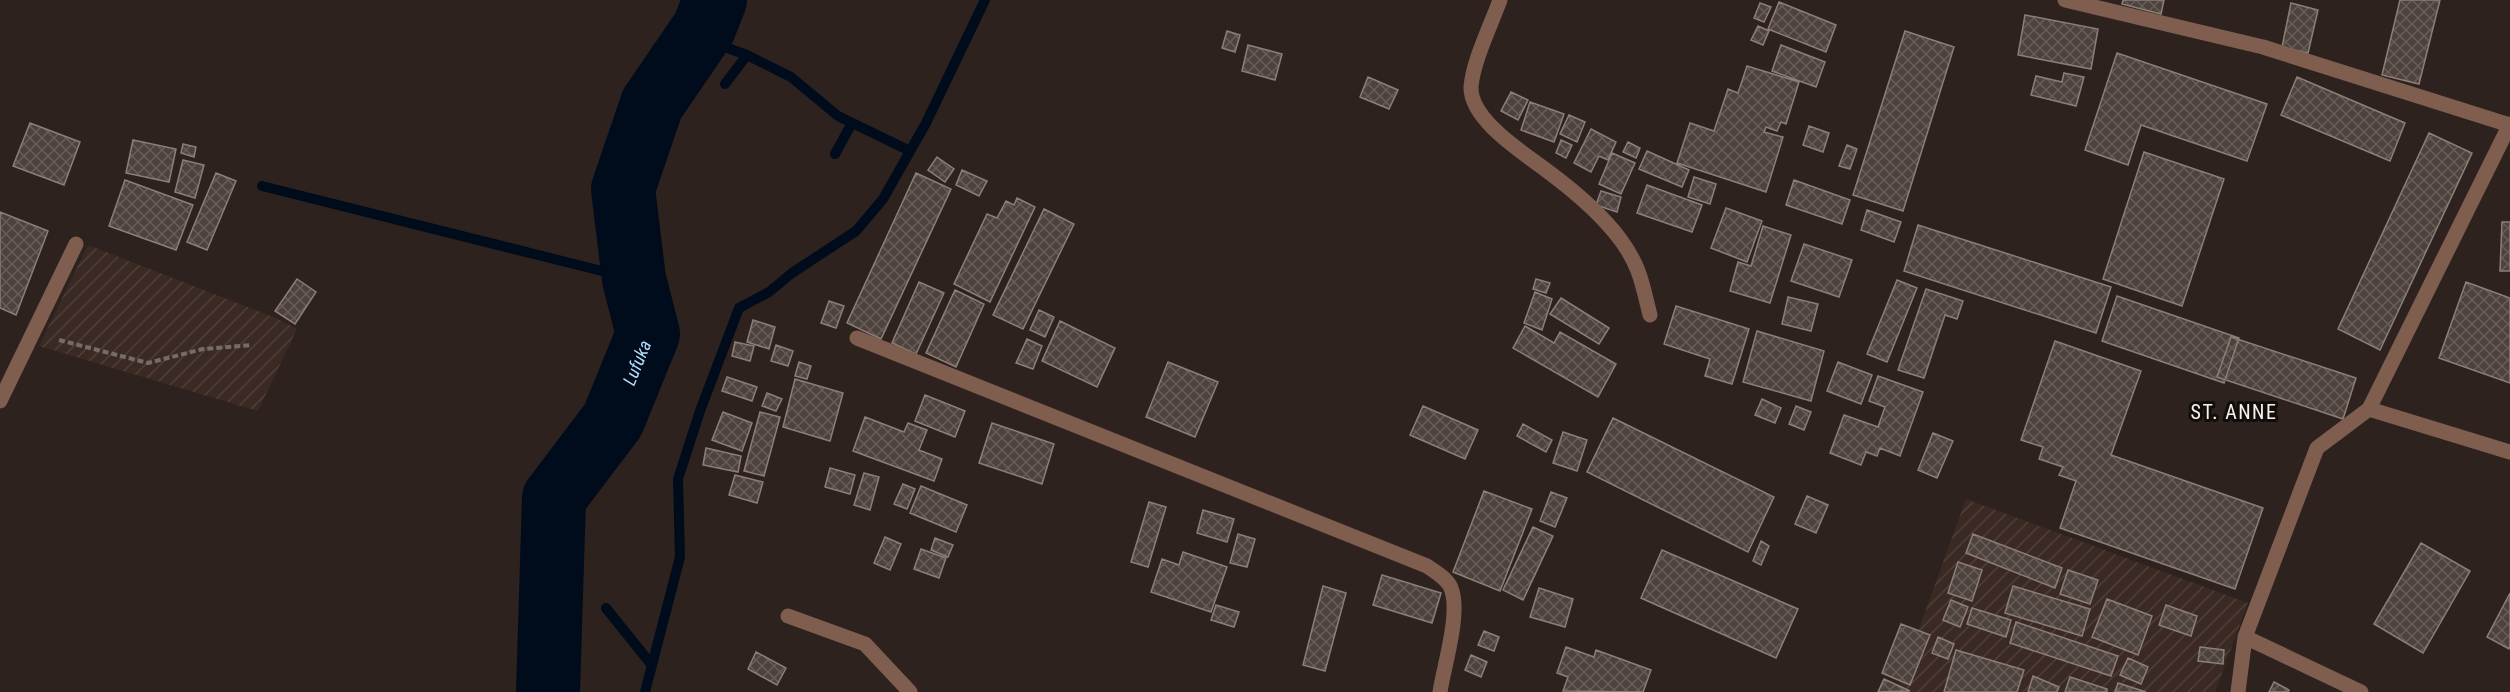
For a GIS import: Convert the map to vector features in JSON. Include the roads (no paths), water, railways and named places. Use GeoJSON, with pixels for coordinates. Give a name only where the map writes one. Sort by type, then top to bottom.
{"type":"FeatureCollection","features":[{"type":"Feature","properties":{"kind":"street"},"geometry":{"type":"LineString","coordinates":[[1500,0],[1475,69],[1471,89],[1476,104],[1488,121],[1516,150],[1551,173],[1618,237],[1639,266],[1650,315]]}},
{"type":"Feature","properties":{"kind":"street"},"geometry":{"type":"LineString","coordinates":[[2065,0],[2263,47],[2510,125],[2369,409],[2317,448],[2245,637],[2238,692]]}},
{"type":"Feature","properties":{"kind":"street"},"geometry":{"type":"LineString","coordinates":[[0,400],[76,244]]}},
{"type":"Feature","properties":{"kind":"street"},"geometry":{"type":"LineString","coordinates":[[857,338],[1427,566],[1441,576],[1450,587],[1455,607],[1440,692]]}},
{"type":"Feature","properties":{"kind":"street"},"geometry":{"type":"LineString","coordinates":[[2369,409],[2510,452]]}},
{"type":"Feature","properties":{"kind":"street"},"geometry":{"type":"LineString","coordinates":[[788,616],[865,644],[910,692]]}},
{"type":"Feature","properties":{"kind":"street"},"geometry":{"type":"LineString","coordinates":[[2245,637],[2361,692]]}},
{"type":"Feature","properties":{"kind":"waterway","name":"Lufuka"},"geometry":{"type":"LineString","coordinates":[[548,692],[554,498],[613,420],[648,334],[634,279],[623,189],[652,104],[704,28],[715,0]]}},
{"type":"Feature","properties":{"kind":"waterway"},"geometry":{"type":"LineString","coordinates":[[645,692],[680,557],[678,479],[700,411],[739,308],[769,292],[792,273],[856,231],[883,199],[926,123],[985,0]]}},
{"type":"Feature","properties":{"kind":"waterway"},"geometry":{"type":"LineString","coordinates":[[697,37],[747,55],[791,77],[838,116],[910,151]]}},
{"type":"Feature","properties":{"kind":"waterway"},"geometry":{"type":"LineString","coordinates":[[725,84],[747,55]]}},
{"type":"Feature","properties":{"kind":"waterway"},"geometry":{"type":"LineString","coordinates":[[835,154],[852,123]]}},
{"type":"Feature","properties":{"kind":"waterway"},"geometry":{"type":"LineString","coordinates":[[262,186],[634,279]]}},
{"type":"Feature","properties":{"kind":"waterway"},"geometry":{"type":"LineString","coordinates":[[606,608],[651,664]]}},
{"type":"Feature","properties":{"kind":"district","name":"ST. ANNE"},"geometry":{"type":"Point","coordinates":[2234,412]}}]}
